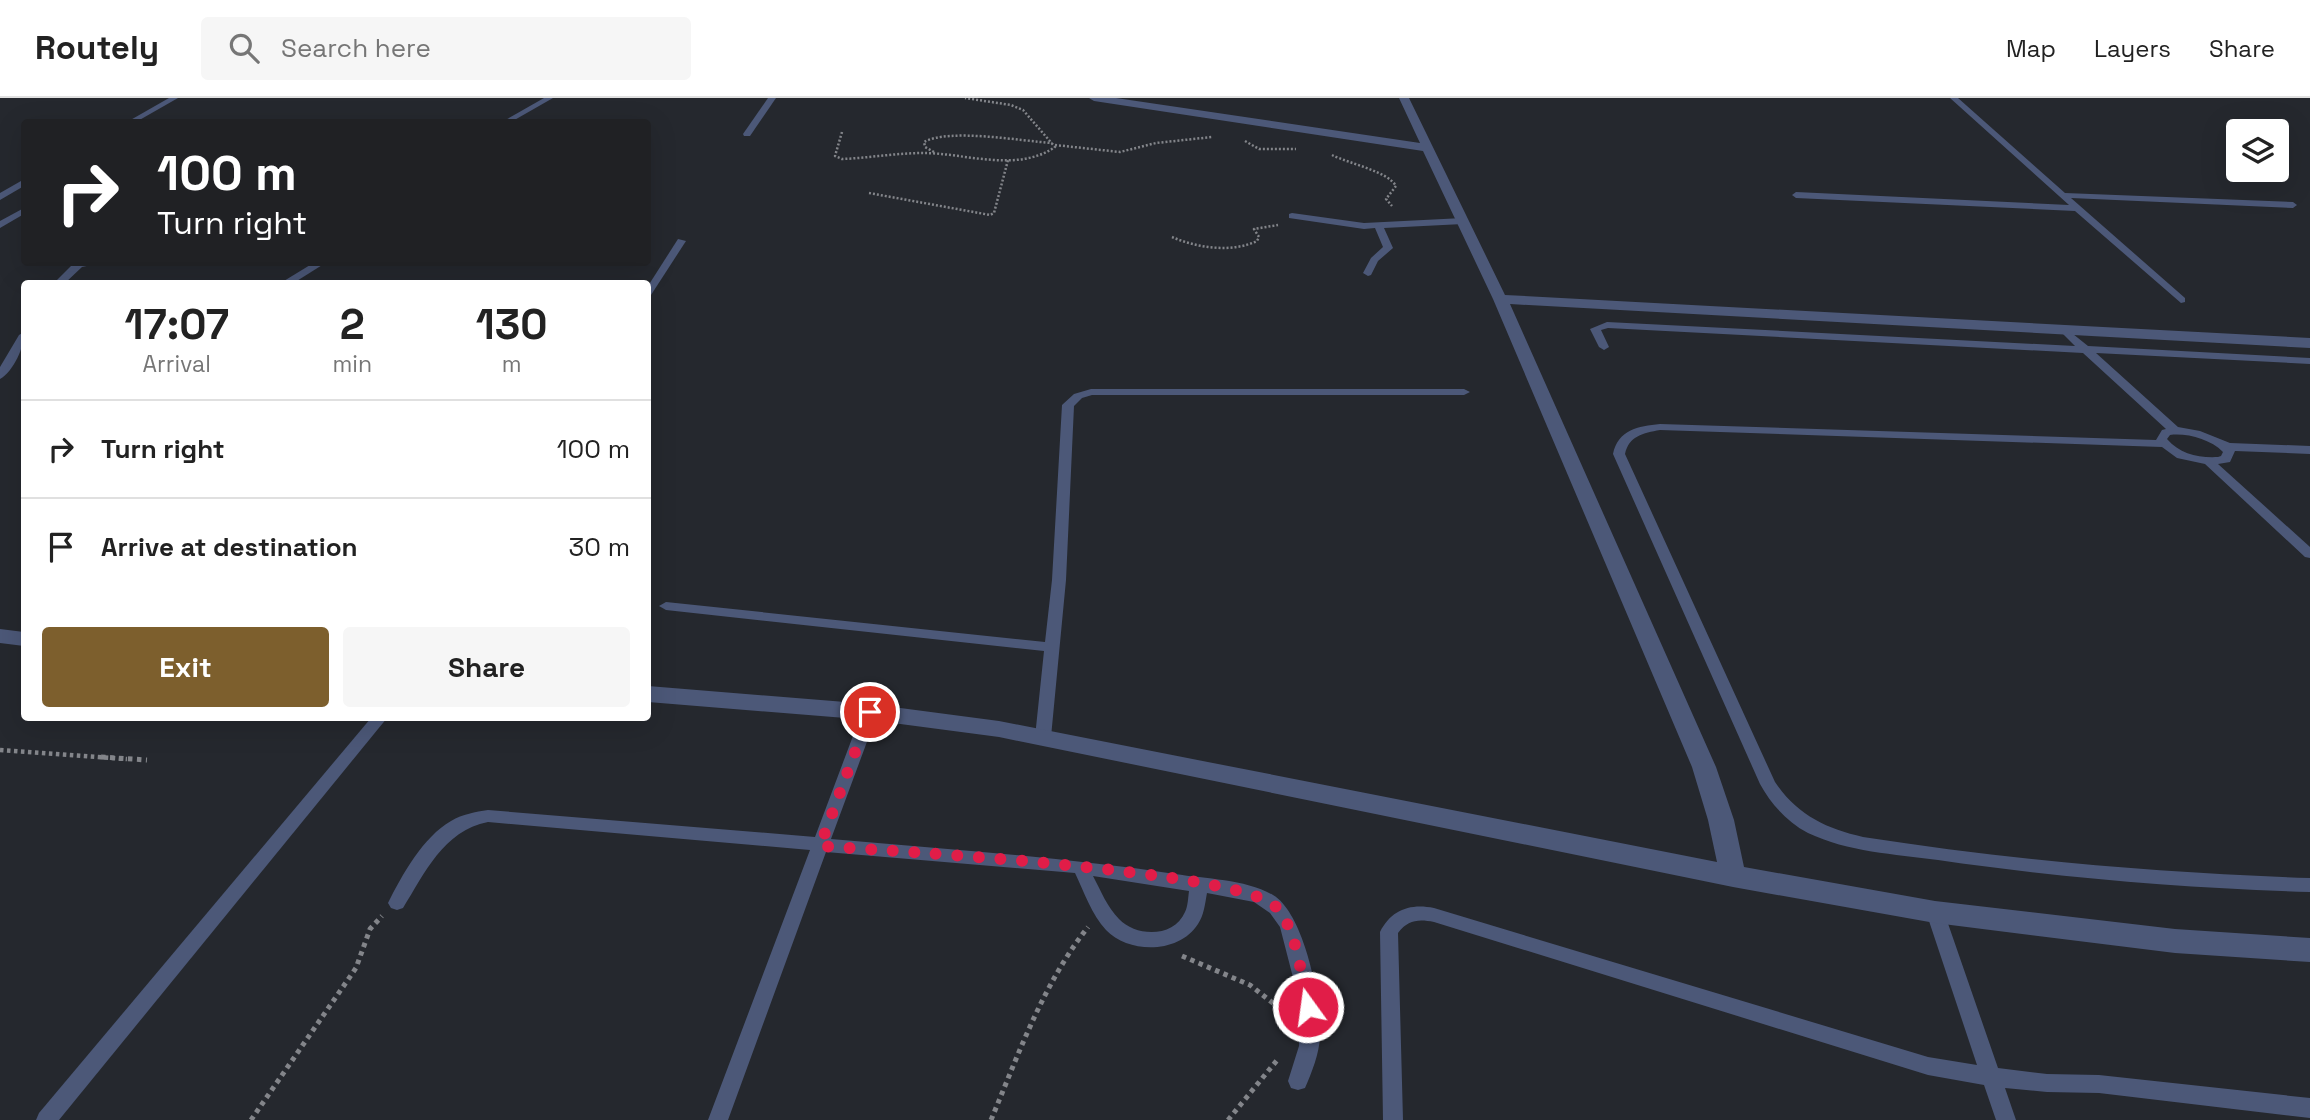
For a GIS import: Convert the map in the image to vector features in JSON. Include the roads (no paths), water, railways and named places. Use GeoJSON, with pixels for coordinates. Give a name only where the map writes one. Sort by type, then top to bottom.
{"type":"FeatureCollection","features":[{"type":"Feature","properties":{"kind":"street"},"geometry":{"type":"LineString","coordinates":[[1094,98],[1429,148]]}},
{"type":"Feature","properties":{"kind":"street"},"geometry":{"type":"LineString","coordinates":[[1404,98],[1500,299],[1704,767],[1721,820],[1733,876]]}},
{"type":"Feature","properties":{"kind":"street"},"geometry":{"type":"LineString","coordinates":[[1500,299],[2310,343]]}},
{"type":"Feature","properties":{"kind":"street"},"geometry":{"type":"LineString","coordinates":[[0,636],[21,639]]}},
{"type":"Feature","properties":{"kind":"street"},"geometry":{"type":"LineString","coordinates":[[651,694],[870,712],[1043,737],[1733,876],[1935,912],[2175,941],[2310,950]]}},
{"type":"Feature","properties":{"kind":"lane"},"geometry":{"type":"LineString","coordinates":[[136,119],[174,98]]}},
{"type":"Feature","properties":{"kind":"lane"},"geometry":{"type":"LineString","coordinates":[[511,119],[548,98]]}},
{"type":"Feature","properties":{"kind":"lane"},"geometry":{"type":"LineString","coordinates":[[747,134],[772,98]]}},
{"type":"Feature","properties":{"kind":"lane"},"geometry":{"type":"LineString","coordinates":[[1954,98],[2180,300]]}},
{"type":"Feature","properties":{"kind":"lane"},"geometry":{"type":"LineString","coordinates":[[0,197],[21,185]]}},
{"type":"Feature","properties":{"kind":"lane"},"geometry":{"type":"LineString","coordinates":[[1796,195],[2077,208]]}},
{"type":"Feature","properties":{"kind":"lane"},"geometry":{"type":"LineString","coordinates":[[2063,195],[2293,205]]}},
{"type":"Feature","properties":{"kind":"lane"},"geometry":{"type":"LineString","coordinates":[[0,225],[21,213]]}},
{"type":"Feature","properties":{"kind":"lane"},"geometry":{"type":"LineString","coordinates":[[1292,216],[1379,226],[1463,221]]}},
{"type":"Feature","properties":{"kind":"lane"},"geometry":{"type":"LineString","coordinates":[[1368,273],[1374,260],[1388,248],[1379,226]]}},
{"type":"Feature","properties":{"kind":"lane"},"geometry":{"type":"LineString","coordinates":[[651,288],[681,241]]}},
{"type":"Feature","properties":{"kind":"lane"},"geometry":{"type":"LineString","coordinates":[[62,280],[77,266]]}},
{"type":"Feature","properties":{"kind":"lane"},"geometry":{"type":"LineString","coordinates":[[291,280],[316,266]]}},
{"type":"Feature","properties":{"kind":"lane"},"geometry":{"type":"LineString","coordinates":[[1604,347],[1595,328],[1607,325],[2310,361]]}},
{"type":"Feature","properties":{"kind":"lane"},"geometry":{"type":"LineString","coordinates":[[2063,329],[2174,430]]}},
{"type":"Feature","properties":{"kind":"lane"},"geometry":{"type":"LineString","coordinates":[[0,376],[21,340]]}},
{"type":"Feature","properties":{"kind":"lane"},"geometry":{"type":"LineString","coordinates":[[1043,737],[1050,647],[1059,580],[1068,405],[1073,399],[1091,392],[1464,392]]}},
{"type":"Feature","properties":{"kind":"lane"},"geometry":{"type":"LineString","coordinates":[[2224,446],[2228,451],[2226,460],[2209,461],[2183,456],[2164,444],[1660,427],[1633,432],[1620,445],[1619,454],[1768,784],[1776,798],[1804,823],[1842,839],[2054,869],[2151,878],[2310,885]]}},
{"type":"Feature","properties":{"kind":"lane"},"geometry":{"type":"LineString","coordinates":[[2164,444],[2162,435],[2174,430],[2196,433],[2224,446],[2310,450]]}},
{"type":"Feature","properties":{"kind":"lane"},"geometry":{"type":"LineString","coordinates":[[2209,461],[2310,554]]}},
{"type":"Feature","properties":{"kind":"lane"},"geometry":{"type":"LineString","coordinates":[[666,606],[1050,647]]}},
{"type":"Feature","properties":{"kind":"lane"},"geometry":{"type":"LineString","coordinates":[[718,1120],[870,712]]}},
{"type":"Feature","properties":{"kind":"lane"},"geometry":{"type":"LineString","coordinates":[[46,1120],[377,721]]}},
{"type":"Feature","properties":{"kind":"lane"},"geometry":{"type":"LineString","coordinates":[[397,903],[442,835],[463,820],[476,817],[1080,867],[1258,895],[1269,900],[1284,916],[1308,1007],[1310,1033],[1306,1058],[1298,1081]]}},
{"type":"Feature","properties":{"kind":"lane"},"geometry":{"type":"LineString","coordinates":[[1080,867],[1113,925],[1128,936],[1146,940],[1165,938],[1181,930],[1192,919],[1199,884]]}},
{"type":"Feature","properties":{"kind":"lane"},"geometry":{"type":"LineString","coordinates":[[1393,1120],[1389,932],[1394,923],[1412,912],[1434,915],[1928,1066],[2047,1083],[2099,1084],[2310,1108]]}},
{"type":"Feature","properties":{"kind":"lane"},"geometry":{"type":"LineString","coordinates":[[1935,912],[2006,1120]]}}]}
